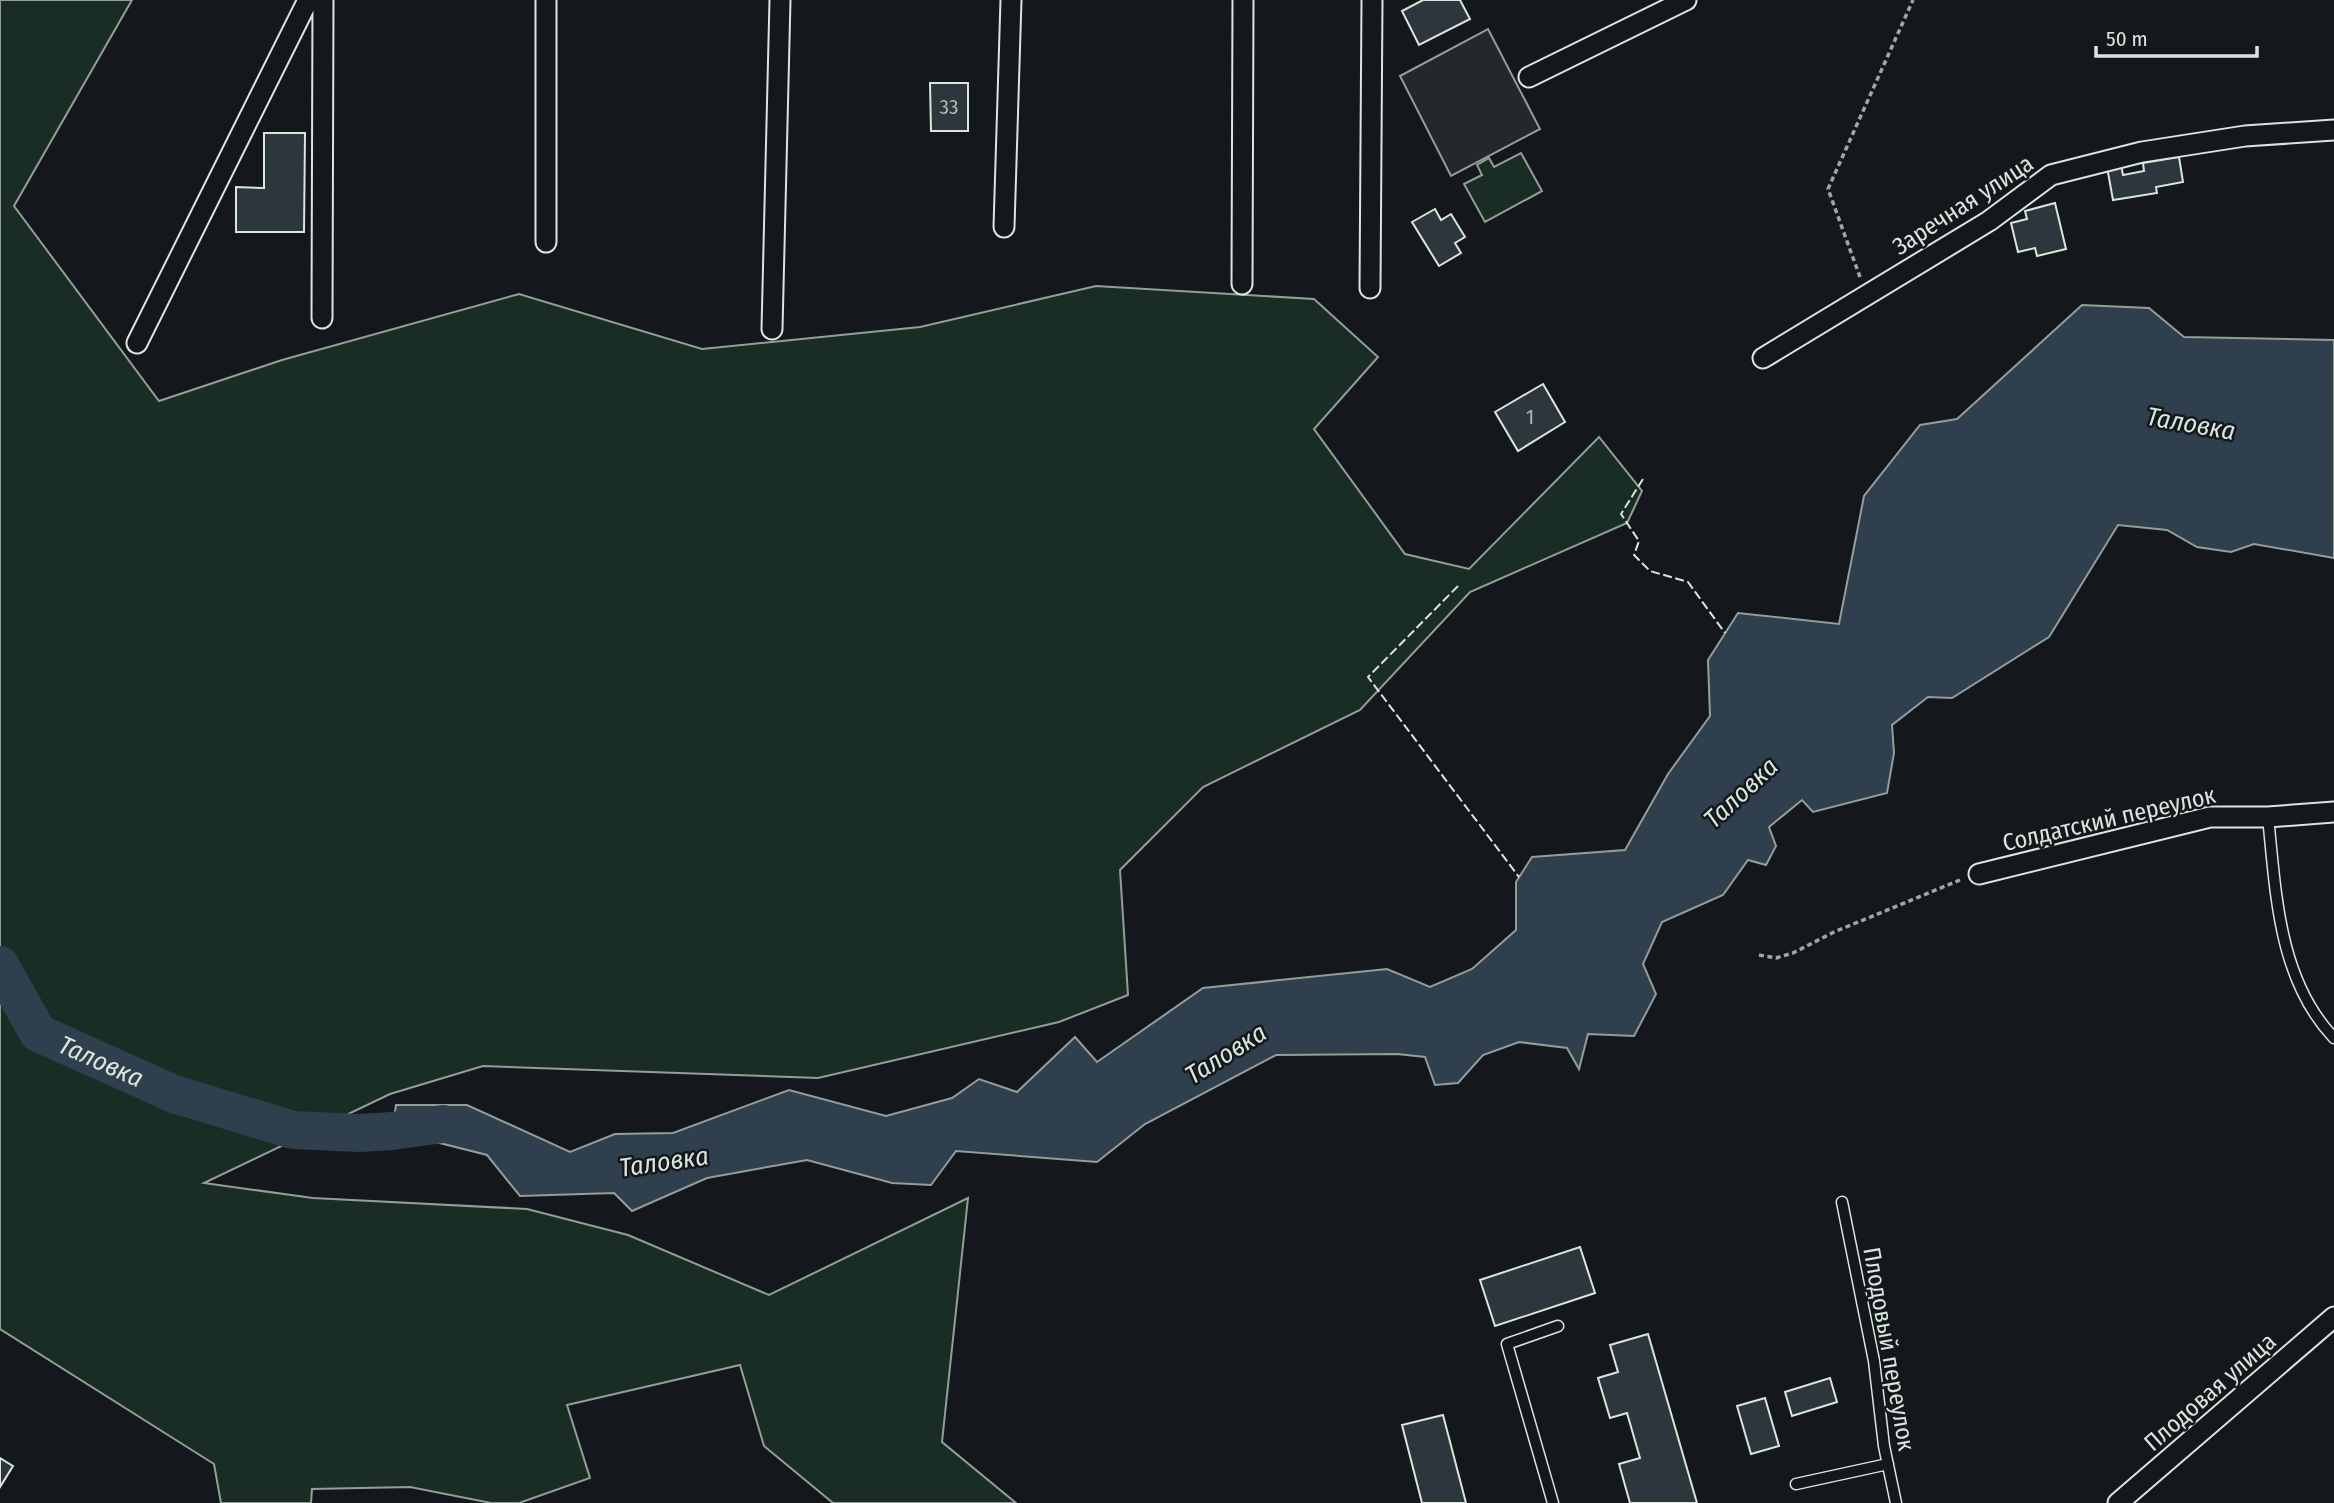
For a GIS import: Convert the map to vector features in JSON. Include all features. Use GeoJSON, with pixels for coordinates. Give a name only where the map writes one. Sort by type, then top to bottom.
{"type":"FeatureCollection","features":[{"type":"Feature","properties":{"kind":"street"},"geometry":{"type":"LineString","coordinates":[[137,343],[308,0]]}},
{"type":"Feature","properties":{"kind":"street"},"geometry":{"type":"LineString","coordinates":[[322,318],[323,0]]}},
{"type":"Feature","properties":{"kind":"street"},"geometry":{"type":"LineString","coordinates":[[545,242],[546,0]]}},
{"type":"Feature","properties":{"kind":"street"},"geometry":{"type":"LineString","coordinates":[[772,329],[780,0]]}},
{"type":"Feature","properties":{"kind":"street"},"geometry":{"type":"LineString","coordinates":[[1004,227],[1011,0]]}},
{"type":"Feature","properties":{"kind":"street"},"geometry":{"type":"LineString","coordinates":[[1242,284],[1243,0]]}},
{"type":"Feature","properties":{"kind":"street"},"geometry":{"type":"LineString","coordinates":[[1370,288],[1372,0]]}},
{"type":"Feature","properties":{"kind":"street"},"geometry":{"type":"LineString","coordinates":[[1528,77],[1686,0]]}},
{"type":"Feature","properties":{"kind":"street","name":"Заречная улица"},"geometry":{"type":"LineString","coordinates":[[1763,358],[1989,221],[2051,175],[2142,152],[2245,136],[2334,130]]}},
{"type":"Feature","properties":{"kind":"street","name":"Солдатский переулок"},"geometry":{"type":"LineString","coordinates":[[1979,874],[2210,817],[2268,817],[2334,812]]}},
{"type":"Feature","properties":{"kind":"street","name":"Плодовая улица"},"geometry":{"type":"LineString","coordinates":[[2118,1503],[2334,1317]]}},
{"type":"Feature","properties":{"kind":"lane"},"geometry":{"type":"LineString","coordinates":[[2268,817],[2279,918],[2298,985],[2319,1022],[2334,1038]]}},
{"type":"Feature","properties":{"kind":"lane","name":"Плодовый переулок"},"geometry":{"type":"LineString","coordinates":[[1842,1202],[1874,1361],[1896,1503]]}},
{"type":"Feature","properties":{"kind":"lane"},"geometry":{"type":"LineString","coordinates":[[1553,1503],[1507,1344],[1558,1326]]}},
{"type":"Feature","properties":{"kind":"lane"},"geometry":{"type":"LineString","coordinates":[[1796,1484],[1888,1464]]}},
{"type":"Feature","properties":{"kind":"path"},"geometry":{"type":"LineString","coordinates":[[1867,295],[1828,189],[1913,0]]}},
{"type":"Feature","properties":{"kind":"path"},"geometry":{"type":"LineString","coordinates":[[1759,955],[1776,958],[1793,953],[1834,932],[1949,883],[1979,874]]}},
{"type":"Feature","properties":{"kind":"green space"},"geometry":{"type":"Polygon","coordinates":[[[0,0],[132,0],[14,206],[159,401],[282,360],[519,294],[702,349],[920,327],[1096,286],[1314,299],[1378,357],[1314,429],[1405,554],[1469,569],[1599,437],[1642,491],[1627,523],[1470,592],[1360,710],[1203,787],[1120,870],[1128,995],[1059,1022],[818,1078],[483,1066],[390,1094],[204,1183],[313,1198],[527,1209],[628,1235],[769,1295],[968,1198],[942,1442],[1016,1503],[833,1503],[764,1446],[740,1365],[567,1405],[590,1478],[519,1503],[491,1503],[410,1487],[312,1489],[311,1503],[221,1503],[214,1464],[0,1329],[0,0]]]}},
{"type":"Feature","properties":{"kind":"green space"},"geometry":{"type":"Polygon","coordinates":[[[1521,153],[1542,191],[1485,222],[1464,184],[1482,175],[1477,165],[1489,158],[1494,167],[1521,153]]]}},
{"type":"Feature","properties":{"kind":"shaded area"},"geometry":{"type":"Polygon","coordinates":[[[1488,29],[1540,129],[1451,176],[1400,76],[1488,29]]]}},
{"type":"Feature","properties":{"kind":"water"},"geometry":{"type":"Polygon","coordinates":[[[2082,305],[2149,308],[2184,337],[2334,340],[2334,558],[2254,544],[2231,552],[2197,547],[2167,530],[2118,525],[2049,637],[1952,698],[1928,697],[1892,725],[1894,753],[1887,793],[1813,812],[1802,800],[1769,827],[1776,846],[1766,865],[1748,860],[1723,895],[1662,922],[1643,964],[1656,994],[1634,1036],[1588,1034],[1579,1069],[1567,1048],[1519,1042],[1483,1055],[1458,1083],[1435,1085],[1425,1057],[1397,1054],[1276,1055],[1145,1124],[1097,1162],[956,1151],[931,1185],[892,1183],[807,1160],[707,1178],[632,1211],[614,1193],[520,1196],[487,1155],[392,1131],[396,1105],[467,1105],[570,1152],[615,1134],[673,1133],[789,1090],[886,1116],[952,1098],[979,1079],[1017,1092],[1075,1037],[1097,1062],[1203,988],[1387,969],[1430,987],[1472,969],[1516,930],[1516,882],[1532,857],[1625,850],[1668,774],[1710,716],[1708,660],[1738,613],[1839,624],[1864,496],[1920,425],[1957,419],[2082,305]]]}},
{"type":"Feature","properties":{"kind":"building"},"geometry":{"type":"Polygon","coordinates":[[[1423,0],[1460,0],[1470,19],[1419,45],[1402,11],[1423,0]]]}},
{"type":"Feature","properties":{"kind":"building"},"geometry":{"type":"Polygon","coordinates":[[[930,83],[968,83],[968,131],[931,131],[930,83]]]}},
{"type":"Feature","properties":{"kind":"building"},"geometry":{"type":"Polygon","coordinates":[[[264,133],[305,133],[304,232],[236,232],[236,187],[264,188],[264,133]]]}},
{"type":"Feature","properties":{"kind":"building"},"geometry":{"type":"Polygon","coordinates":[[[2179,157],[2183,182],[2156,187],[2157,193],[2113,200],[2107,167],[2121,165],[2123,175],[2144,171],[2143,163],[2179,157]]]}},
{"type":"Feature","properties":{"kind":"building"},"geometry":{"type":"Polygon","coordinates":[[[2055,203],[2066,249],[2037,256],[2035,248],[2018,252],[2011,223],[2027,219],[2025,211],[2055,203]]]}},
{"type":"Feature","properties":{"kind":"building"},"geometry":{"type":"Polygon","coordinates":[[[1435,209],[1441,220],[1451,214],[1465,237],[1455,243],[1461,253],[1439,266],[1412,222],[1435,209]]]}},
{"type":"Feature","properties":{"kind":"building"},"geometry":{"type":"Polygon","coordinates":[[[1543,384],[1565,422],[1518,451],[1495,412],[1543,384]]]}},
{"type":"Feature","properties":{"kind":"building"},"geometry":{"type":"Polygon","coordinates":[[[1580,1247],[1595,1293],[1495,1326],[1480,1280],[1580,1247]]]}},
{"type":"Feature","properties":{"kind":"building"},"geometry":{"type":"Polygon","coordinates":[[[1648,1334],[1697,1503],[1630,1503],[1619,1464],[1640,1458],[1627,1413],[1610,1418],[1598,1378],[1618,1372],[1610,1345],[1648,1334]]]}},
{"type":"Feature","properties":{"kind":"building"},"geometry":{"type":"Polygon","coordinates":[[[1830,1378],[1837,1402],[1792,1416],[1785,1392],[1830,1378]]]}},
{"type":"Feature","properties":{"kind":"building"},"geometry":{"type":"Polygon","coordinates":[[[1765,1398],[1779,1446],[1751,1454],[1737,1406],[1765,1398]]]}},
{"type":"Feature","properties":{"kind":"building"},"geometry":{"type":"Polygon","coordinates":[[[1443,1415],[1466,1503],[1422,1503],[1402,1425],[1443,1415]]]}},
{"type":"Feature","properties":{"kind":"building"},"geometry":{"type":"Polygon","coordinates":[[[0,1458],[13,1466],[0,1487],[0,1458]]]}},
{"type":"Feature","properties":{"kind":"waterway","name":"Таловка"},"geometry":{"type":"LineString","coordinates":[[0,965],[38,1033],[174,1094],[293,1130],[360,1133],[443,1124]]}},
{"type":"Feature","properties":{"kind":"fence"},"geometry":{"type":"LineString","coordinates":[[1643,479],[1621,514],[1639,541],[1634,555],[1650,571],[1688,582],[1725,633]]}},
{"type":"Feature","properties":{"kind":"fence"},"geometry":{"type":"LineString","coordinates":[[1458,586],[1368,677],[1519,877]]}}]}
